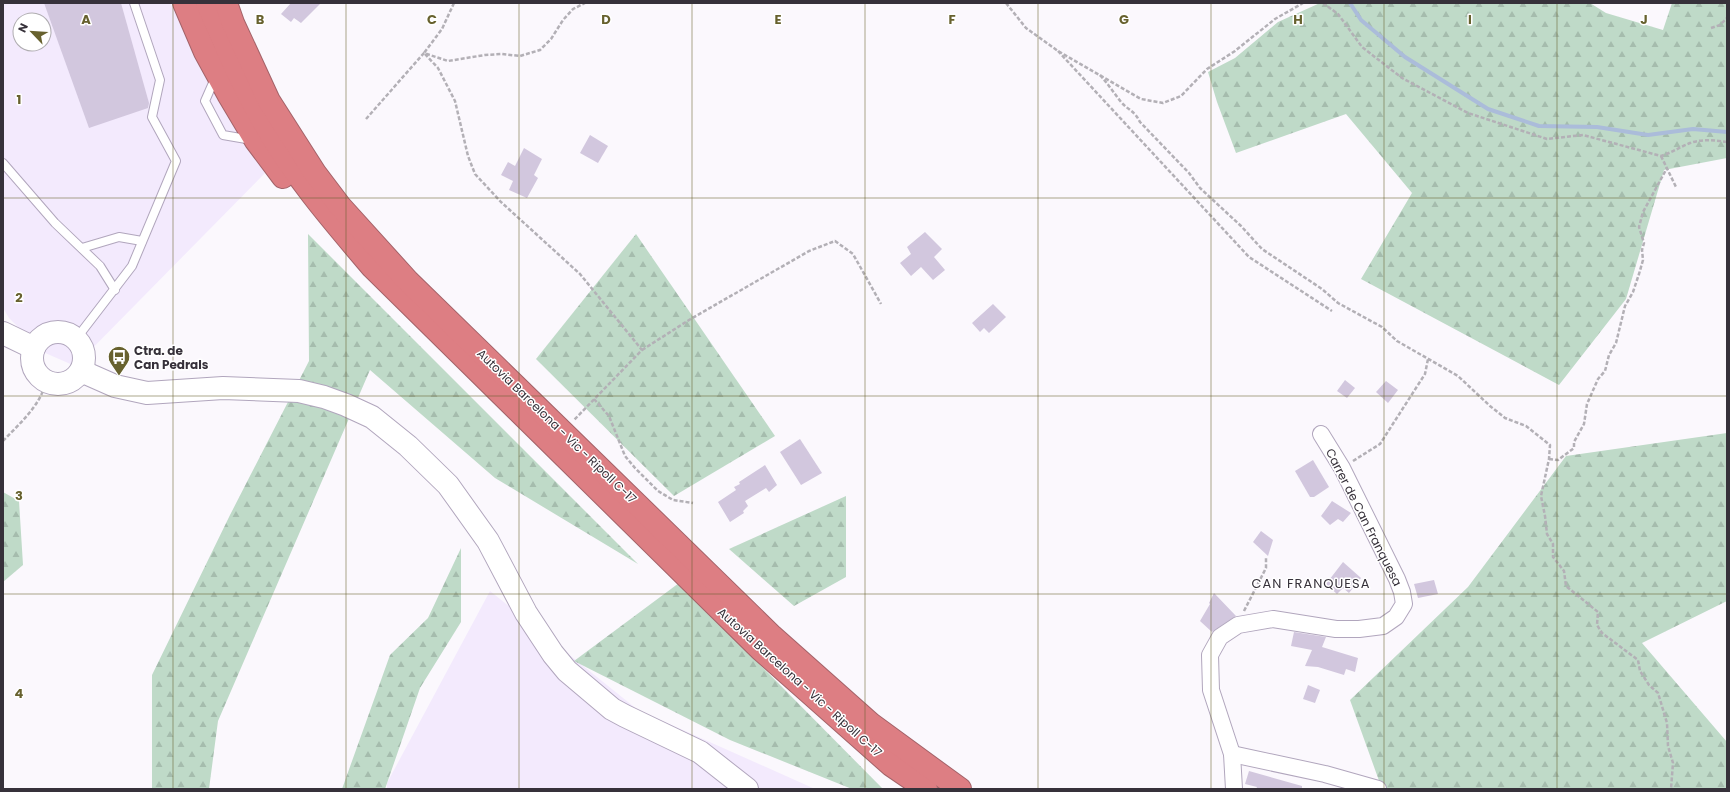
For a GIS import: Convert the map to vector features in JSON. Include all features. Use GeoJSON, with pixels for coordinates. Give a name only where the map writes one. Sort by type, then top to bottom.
{"type":"FeatureCollection","features":[{"type":"Feature","properties":{"kind":"highway"},"geometry":{"type":"LineString","coordinates":[[184,3],[204,52],[256,141],[273,164],[349,256],[372,267]]}},
{"type":"Feature","properties":{"kind":"highway","name":"Autovia Barcelona - Vic - Ripoll C-17"},"geometry":{"type":"LineString","coordinates":[[207,3],[241,80],[265,124],[291,165],[324,210],[372,267],[760,649],[891,765],[926,789]]}},
{"type":"Feature","properties":{"kind":"highway","name":"Autovia Barcelona - Vic - Ripoll C-17"},"geometry":{"type":"LineString","coordinates":[[226,3],[233,23],[269,101],[315,174],[340,206],[407,280],[772,636],[871,724],[960,789]]}},
{"type":"Feature","properties":{"kind":"street"},"geometry":{"type":"LineString","coordinates":[[3,333],[34,348]]}},
{"type":"Feature","properties":{"kind":"street"},"geometry":{"type":"LineString","coordinates":[[50,333],[66,333],[76,339],[84,354],[84,363],[81,371],[76,378],[68,383],[55,384],[46,382],[38,375],[33,365],[34,348],[40,339],[50,333]]}},
{"type":"Feature","properties":{"kind":"street"},"geometry":{"type":"LineString","coordinates":[[81,371],[115,386],[148,393],[223,388],[299,390],[346,405],[372,417],[408,446],[448,484],[488,541],[526,613],[553,654],[567,671],[612,708],[625,716],[700,752],[747,789]]}},
{"type":"Feature","properties":{"kind":"street","name":"Carrer de Can Franquesa"},"geometry":{"type":"LineString","coordinates":[[1234,789],[1232,754],[1211,690],[1210,655],[1220,637],[1240,624],[1273,619],[1336,629],[1359,629],[1383,626],[1396,617],[1404,604],[1402,592],[1342,468],[1321,434]]}},
{"type":"Feature","properties":{"kind":"street"},"geometry":{"type":"LineString","coordinates":[[1232,754],[1325,774],[1378,789]]}},
{"type":"Feature","properties":{"kind":"lane"},"geometry":{"type":"LineString","coordinates":[[76,339],[132,266],[176,161],[152,117],[160,80],[134,3]]}},
{"type":"Feature","properties":{"kind":"lane"},"geometry":{"type":"LineString","coordinates":[[3,163],[55,223],[100,266],[115,290]]}},
{"type":"Feature","properties":{"kind":"lane"},"geometry":{"type":"LineString","coordinates":[[82,248],[119,237],[142,241]]}},
{"type":"Feature","properties":{"kind":"path"},"geometry":{"type":"LineString","coordinates":[[366,119],[424,53],[442,29],[454,3]]}},
{"type":"Feature","properties":{"kind":"path"},"geometry":{"type":"LineString","coordinates":[[424,53],[448,61],[485,55],[502,54],[520,56],[540,50],[573,9],[584,3]]}},
{"type":"Feature","properties":{"kind":"path"},"geometry":{"type":"LineString","coordinates":[[1006,3],[1026,28],[1058,51],[1141,99],[1164,103],[1181,96],[1207,69],[1235,51],[1275,19],[1303,3]]}},
{"type":"Feature","properties":{"kind":"path"},"geometry":{"type":"LineString","coordinates":[[1323,3],[1338,14],[1362,47],[1402,78],[1468,113],[1547,139],[1583,135],[1661,156],[1691,143],[1711,140],[1727,142]]}},
{"type":"Feature","properties":{"kind":"path"},"geometry":{"type":"LineString","coordinates":[[1711,28],[1720,25],[1727,18]]}},
{"type":"Feature","properties":{"kind":"path"},"geometry":{"type":"LineString","coordinates":[[1058,51],[1249,257],[1332,311]]}},
{"type":"Feature","properties":{"kind":"path"},"geometry":{"type":"LineString","coordinates":[[424,53],[438,68],[455,101],[463,129],[468,156],[475,174],[501,202],[580,274],[642,350]]}},
{"type":"Feature","properties":{"kind":"path"},"geometry":{"type":"LineString","coordinates":[[1100,75],[1111,87],[1122,103],[1136,113],[1140,122],[1189,173],[1200,188],[1241,226],[1262,249],[1322,289],[1338,302],[1382,327],[1397,341],[1458,376],[1490,406],[1506,418],[1526,426],[1550,445],[1549,459],[1541,496],[1547,534],[1553,544],[1553,558],[1564,571],[1566,586],[1598,612],[1597,625],[1602,633],[1638,660],[1640,671],[1649,685],[1658,693],[1667,722],[1668,746],[1673,763],[1671,789]]}},
{"type":"Feature","properties":{"kind":"path"},"geometry":{"type":"LineString","coordinates":[[1661,156],[1676,187]]}},
{"type":"Feature","properties":{"kind":"path"},"geometry":{"type":"LineString","coordinates":[[1549,459],[1558,460],[1574,448],[1574,442],[1584,424],[1587,404],[1598,379],[1605,371],[1609,355],[1616,343],[1625,306],[1633,292],[1643,260],[1642,250],[1644,243],[1639,228],[1643,212],[1667,168]]}},
{"type":"Feature","properties":{"kind":"path"},"geometry":{"type":"LineString","coordinates":[[562,432],[642,350],[689,320],[810,251],[836,241],[854,254],[881,304]]}},
{"type":"Feature","properties":{"kind":"path"},"geometry":{"type":"LineString","coordinates":[[1342,468],[1380,444],[1425,374],[1428,359]]}},
{"type":"Feature","properties":{"kind":"path"},"geometry":{"type":"LineString","coordinates":[[3,441],[33,409],[43,392],[46,382]]}},
{"type":"Feature","properties":{"kind":"path"},"geometry":{"type":"LineString","coordinates":[[594,399],[608,416],[625,456],[658,491],[673,500],[694,503]]}},
{"type":"Feature","properties":{"kind":"path"},"geometry":{"type":"LineString","coordinates":[[1240,624],[1245,610],[1266,568],[1266,557]]}},
{"type":"Feature","properties":{"kind":"shaded area"},"geometry":{"type":"Polygon","coordinates":[[[3,3],[170,3],[265,173],[75,366],[43,352],[9,318],[3,308],[3,3]]]}},
{"type":"Feature","properties":{"kind":"shaded area"},"geometry":{"type":"Polygon","coordinates":[[[490,591],[638,710],[815,789],[387,789],[387,783],[490,591]]]}},
{"type":"Feature","properties":{"kind":"green space"},"geometry":{"type":"Polygon","coordinates":[[[1320,3],[1590,3],[1606,13],[1663,30],[1672,3],[1727,3],[1727,158],[1664,170],[1626,299],[1559,385],[1361,279],[1412,193],[1346,114],[1236,153],[1217,102],[1208,72],[1235,58],[1278,22],[1320,3]]]}},
{"type":"Feature","properties":{"kind":"green space"},"geometry":{"type":"Polygon","coordinates":[[[308,234],[638,564],[495,478],[370,370],[218,721],[209,789],[152,789],[152,675],[230,515],[309,361],[308,234]]]}},
{"type":"Feature","properties":{"kind":"green space"},"geometry":{"type":"Polygon","coordinates":[[[636,234],[775,436],[674,496],[536,359],[636,234]]]}},
{"type":"Feature","properties":{"kind":"green space"},"geometry":{"type":"Polygon","coordinates":[[[1727,433],[1727,601],[1642,643],[1727,742],[1727,789],[1382,789],[1350,700],[1468,587],[1566,456],[1727,433]]]}},
{"type":"Feature","properties":{"kind":"green space"},"geometry":{"type":"Polygon","coordinates":[[[3,492],[19,501],[23,565],[3,582],[3,492]]]}},
{"type":"Feature","properties":{"kind":"green space"},"geometry":{"type":"Polygon","coordinates":[[[846,496],[846,577],[794,606],[729,549],[846,496]]]}},
{"type":"Feature","properties":{"kind":"green space"},"geometry":{"type":"Polygon","coordinates":[[[461,548],[461,622],[420,688],[385,789],[342,789],[390,655],[428,618],[461,548]]]}},
{"type":"Feature","properties":{"kind":"green space"},"geometry":{"type":"Polygon","coordinates":[[[679,583],[883,789],[852,789],[730,740],[574,661],[679,583]]]}},
{"type":"Feature","properties":{"kind":"building"},"geometry":{"type":"Polygon","coordinates":[[[44,3],[121,3],[149,103],[148,108],[89,128],[52,25],[52,12],[47,12],[44,3]]]}},
{"type":"Feature","properties":{"kind":"building"},"geometry":{"type":"Polygon","coordinates":[[[291,3],[321,3],[301,23],[294,18],[291,22],[281,14],[291,3]]]}},
{"type":"Feature","properties":{"kind":"building"},"geometry":{"type":"Polygon","coordinates":[[[590,135],[608,146],[598,163],[580,153],[590,135]]]}},
{"type":"Feature","properties":{"kind":"building"},"geometry":{"type":"Polygon","coordinates":[[[524,148],[542,159],[534,175],[538,178],[527,198],[509,190],[513,181],[501,175],[508,162],[515,166],[524,148]]]}},
{"type":"Feature","properties":{"kind":"building"},"geometry":{"type":"Polygon","coordinates":[[[925,232],[942,249],[934,257],[945,270],[933,280],[921,267],[911,276],[900,263],[911,254],[907,247],[925,232]]]}},
{"type":"Feature","properties":{"kind":"building"},"geometry":{"type":"Polygon","coordinates":[[[993,304],[1006,317],[989,333],[984,328],[980,332],[972,323],[993,304]]]}},
{"type":"Feature","properties":{"kind":"building"},"geometry":{"type":"Polygon","coordinates":[[[1345,380],[1355,388],[1347,398],[1337,391],[1345,380]]]}},
{"type":"Feature","properties":{"kind":"building"},"geometry":{"type":"Polygon","coordinates":[[[1386,381],[1398,390],[1388,403],[1376,392],[1386,381]]]}},
{"type":"Feature","properties":{"kind":"building"},"geometry":{"type":"Polygon","coordinates":[[[800,439],[822,473],[801,485],[780,452],[800,439]]]}},
{"type":"Feature","properties":{"kind":"building"},"geometry":{"type":"Polygon","coordinates":[[[1313,460],[1329,487],[1314,497],[1310,497],[1295,471],[1313,460]]]}},
{"type":"Feature","properties":{"kind":"building"},"geometry":{"type":"Polygon","coordinates":[[[765,465],[777,485],[769,492],[766,488],[745,501],[748,506],[743,511],[744,513],[730,522],[718,502],[736,490],[734,487],[740,484],[739,482],[765,465]]]}},
{"type":"Feature","properties":{"kind":"building"},"geometry":{"type":"Polygon","coordinates":[[[1332,501],[1351,513],[1343,522],[1338,519],[1330,525],[1321,516],[1332,501]]]}},
{"type":"Feature","properties":{"kind":"building"},"geometry":{"type":"Polygon","coordinates":[[[1261,531],[1273,540],[1268,556],[1253,542],[1261,531]]]}},
{"type":"Feature","properties":{"kind":"building"},"geometry":{"type":"Polygon","coordinates":[[[1343,562],[1361,578],[1349,593],[1343,588],[1337,594],[1326,584],[1343,562]]]}},
{"type":"Feature","properties":{"kind":"building"},"geometry":{"type":"Polygon","coordinates":[[[1434,580],[1438,594],[1418,598],[1414,584],[1434,580]]]}},
{"type":"Feature","properties":{"kind":"building"},"geometry":{"type":"Polygon","coordinates":[[[1214,593],[1236,616],[1212,632],[1200,621],[1210,604],[1209,603],[1214,593]]]}},
{"type":"Feature","properties":{"kind":"building"},"geometry":{"type":"Polygon","coordinates":[[[1294,632],[1326,637],[1322,647],[1358,658],[1355,672],[1346,669],[1344,675],[1318,667],[1305,666],[1312,650],[1291,646],[1294,632]]]}},
{"type":"Feature","properties":{"kind":"building"},"geometry":{"type":"Polygon","coordinates":[[[1308,685],[1320,690],[1315,703],[1303,699],[1308,685]]]}},
{"type":"Feature","properties":{"kind":"building"},"geometry":{"type":"Polygon","coordinates":[[[1249,771],[1302,786],[1302,789],[1256,789],[1257,787],[1245,784],[1249,771]]]}},
{"type":"Feature","properties":{"kind":"waterway"},"geometry":{"type":"LineString","coordinates":[[1350,3],[1361,20],[1405,57],[1488,109],[1539,126],[1597,127],[1648,135],[1693,129],[1727,132]]}},
{"type":"Feature","properties":{"kind":"place","name":"Ctra. de Can Pedrals"},"geometry":{"type":"Point","coordinates":[119,376]}},
{"type":"Feature","properties":{"kind":"district","name":"CAN FRANQUESA"},"geometry":{"type":"Point","coordinates":[1311,583]}}]}
